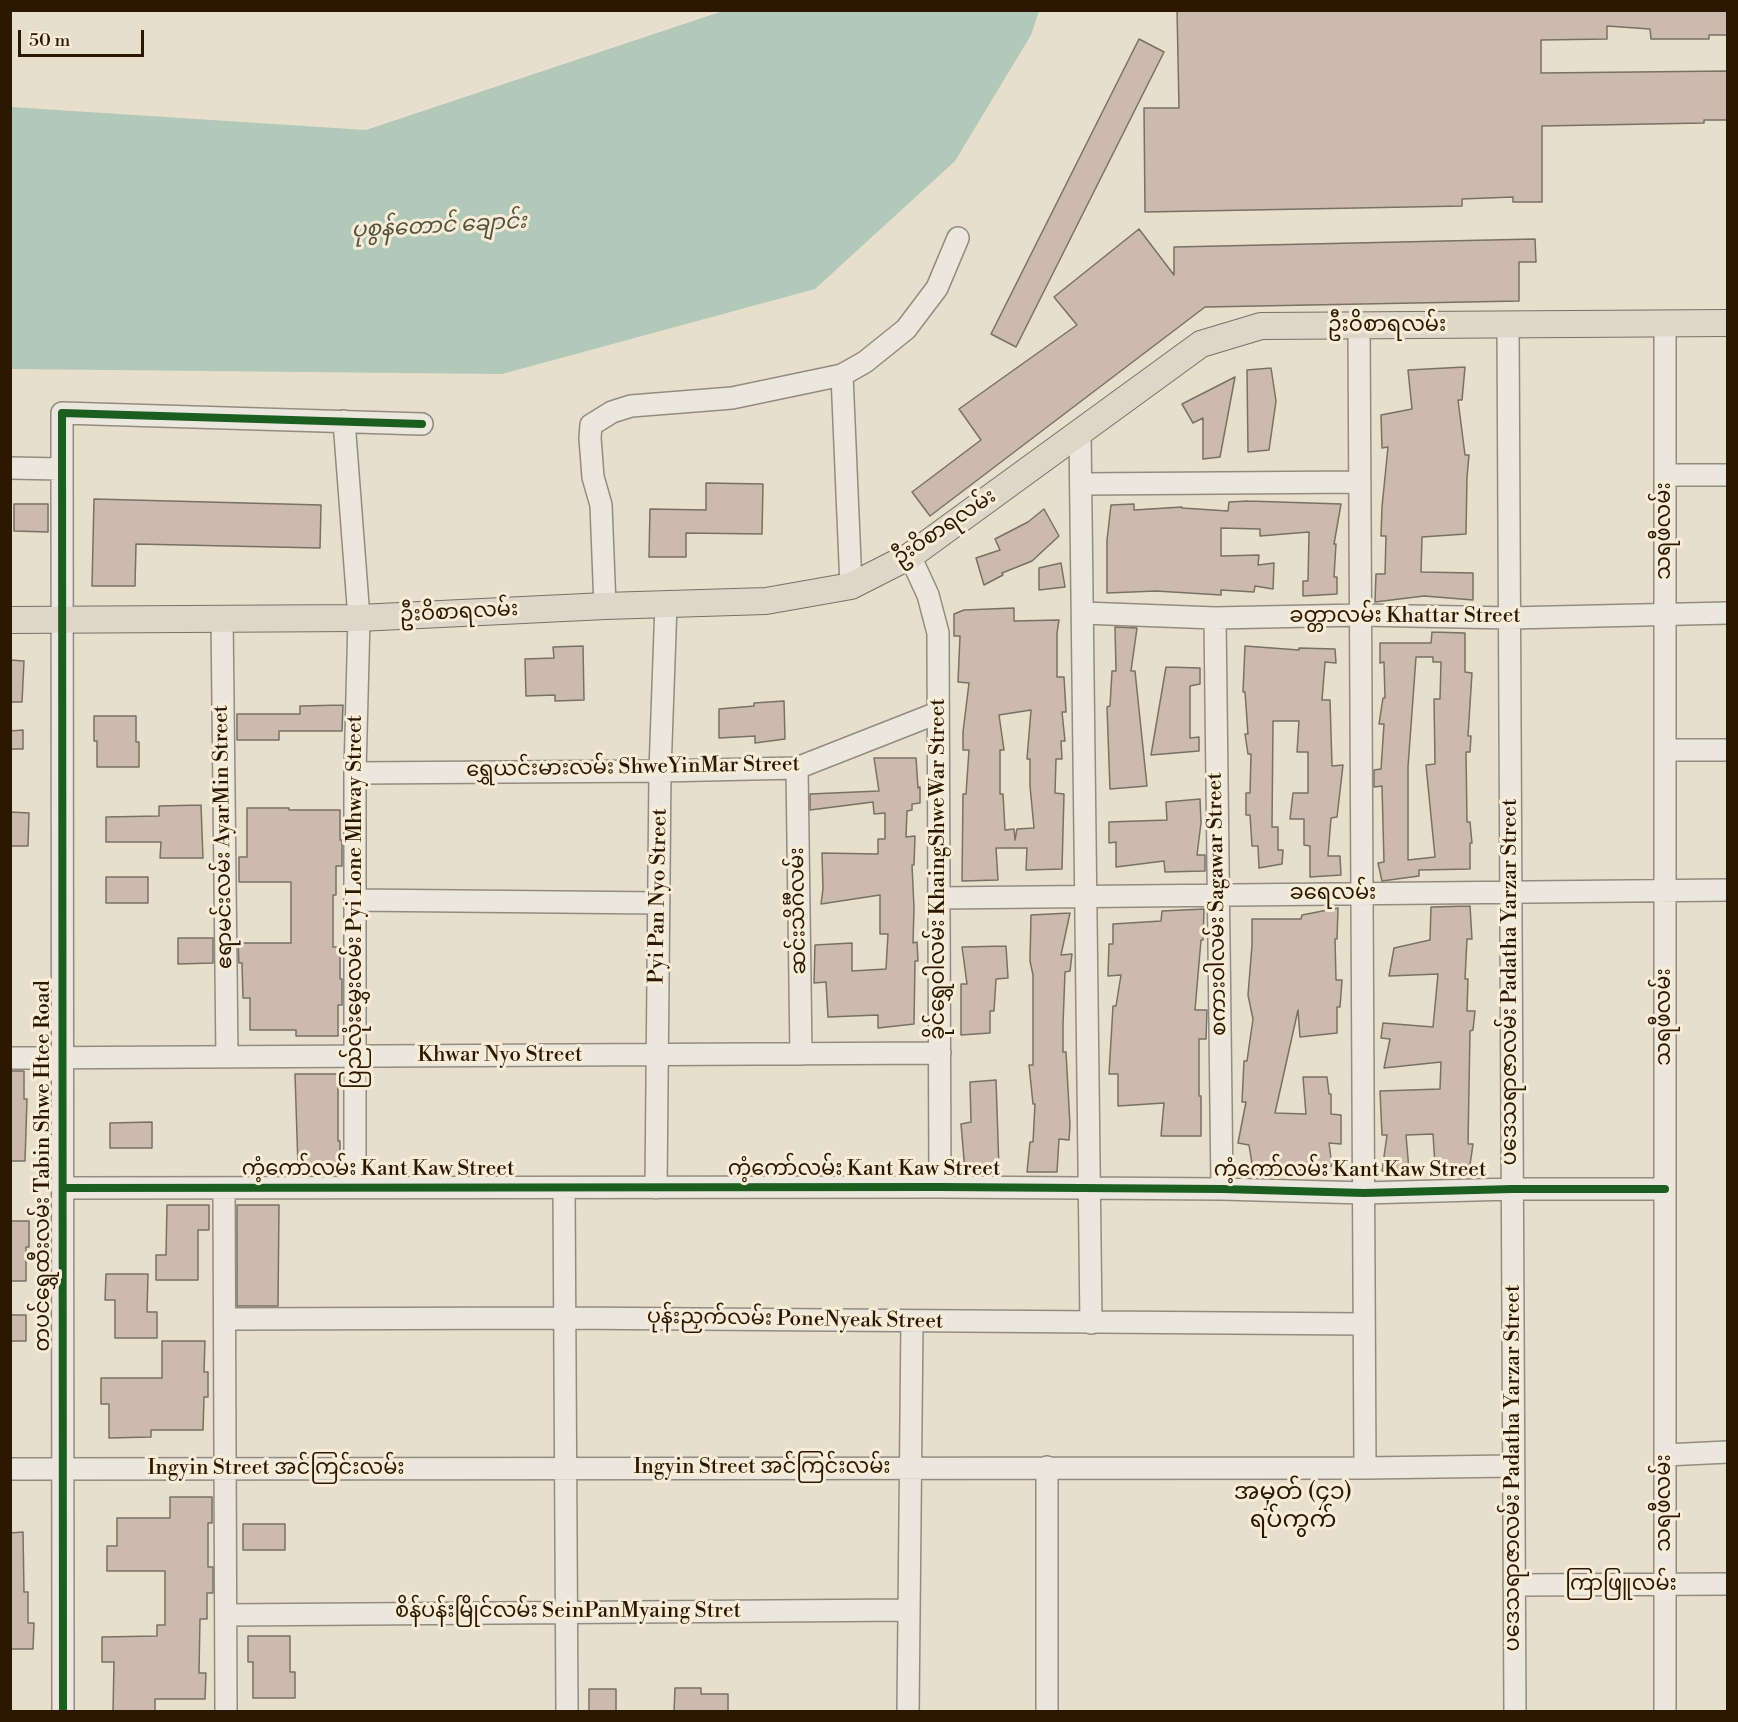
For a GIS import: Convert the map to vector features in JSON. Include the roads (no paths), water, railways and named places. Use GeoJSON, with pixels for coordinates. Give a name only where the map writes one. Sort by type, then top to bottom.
{"type":"FeatureCollection","features":[{"type":"Feature","properties":{"kind":"main road","name":"ဦးဝိစာရလမ်း"},"geometry":{"type":"LineString","coordinates":[[10,620],[359,618],[766,601],[851,586],[910,556],[1201,344],[1261,326],[1728,322]]}},
{"type":"Feature","properties":{"kind":"street"},"geometry":{"type":"LineString","coordinates":[[605,606],[601,505],[593,477],[591,425],[612,412],[631,406],[732,398],[842,375],[865,362],[906,329],[937,288],[958,238]]}},
{"type":"Feature","properties":{"kind":"street","name":"သရဖီလမ်း"},"geometry":{"type":"LineString","coordinates":[[1665,323],[1665,1712]]}},
{"type":"Feature","properties":{"kind":"street","name":"ပဒေသရာဇာလမ်း Padatha Yarzar Street"},"geometry":{"type":"LineString","coordinates":[[1508,325],[1515,1712]]}},
{"type":"Feature","properties":{"kind":"street"},"geometry":{"type":"LineString","coordinates":[[1359,326],[1365,1468]]}},
{"type":"Feature","properties":{"kind":"street"},"geometry":{"type":"LineString","coordinates":[[842,375],[851,586]]}},
{"type":"Feature","properties":{"kind":"street","name":"တပင်ရွှေထီးလမ်း Tabin Shwe Htee Road"},"geometry":{"type":"LineString","coordinates":[[63,1712],[62,413],[344,421]]}},
{"type":"Feature","properties":{"kind":"street"},"geometry":{"type":"LineString","coordinates":[[344,421],[422,424]]}},
{"type":"Feature","properties":{"kind":"street","name":"ပြည်လုံးမွှေးလမ်း Pyi Lone Mhway Street"},"geometry":{"type":"LineString","coordinates":[[344,421],[359,618],[355,773],[355,1187]]}},
{"type":"Feature","properties":{"kind":"street"},"geometry":{"type":"LineString","coordinates":[[1080,433],[1091,1323]]}},
{"type":"Feature","properties":{"kind":"street"},"geometry":{"type":"LineString","coordinates":[[10,468],[62,469]]}},
{"type":"Feature","properties":{"kind":"street"},"geometry":{"type":"LineString","coordinates":[[1665,476],[1728,475]]}},
{"type":"Feature","properties":{"kind":"street"},"geometry":{"type":"LineString","coordinates":[[1082,484],[1360,482]]}},
{"type":"Feature","properties":{"kind":"street","name":"ခိုင်ရွှေဝါလမ်း KhaingShweWar Street"},"geometry":{"type":"LineString","coordinates":[[910,556],[928,595],[938,633],[940,1187]]}},
{"type":"Feature","properties":{"kind":"street","name":"Pyi Pan Nyo Street"},"geometry":{"type":"LineString","coordinates":[[656,1188],[660,771],[666,604]]}},
{"type":"Feature","properties":{"kind":"street","name":"ခတ္တာလမ်း Khattar Street"},"geometry":{"type":"LineString","coordinates":[[1083,613],[1215,618],[1361,615],[1510,618],[1728,613]]}},
{"type":"Feature","properties":{"kind":"street","name":"ဧရာမင်းလမ်း AyarMin Street"},"geometry":{"type":"LineString","coordinates":[[222,617],[227,1057]]}},
{"type":"Feature","properties":{"kind":"street","name":"စကားဝါလမ်း Sagawar Street"},"geometry":{"type":"LineString","coordinates":[[1215,618],[1222,1189]]}},
{"type":"Feature","properties":{"kind":"street","name":"ရွှေယင်းမားလမ်း ShweYinMar Street"},"geometry":{"type":"LineString","coordinates":[[355,773],[797,768],[937,713]]}},
{"type":"Feature","properties":{"kind":"street"},"geometry":{"type":"LineString","coordinates":[[1665,750],[1728,750]]}},
{"type":"Feature","properties":{"kind":"street","name":"ဆင်းသိင်္ဂီလမ်း"},"geometry":{"type":"LineString","coordinates":[[797,768],[801,1054]]}},
{"type":"Feature","properties":{"kind":"street","name":"ခရေလမ်း"},"geometry":{"type":"LineString","coordinates":[[939,898],[1728,890]]}},
{"type":"Feature","properties":{"kind":"street"},"geometry":{"type":"LineString","coordinates":[[356,900],[660,903]]}},
{"type":"Feature","properties":{"kind":"street","name":"Khwar Nyo Street"},"geometry":{"type":"LineString","coordinates":[[10,1058],[940,1053]]}},
{"type":"Feature","properties":{"kind":"street","name":"ကံ့ကော်လမ်း Kant Kaw Street"},"geometry":{"type":"LineString","coordinates":[[64,1188],[940,1187],[1222,1189],[1364,1193],[1512,1189],[1665,1189]]}},
{"type":"Feature","properties":{"kind":"street"},"geometry":{"type":"LineString","coordinates":[[224,1188],[226,1712]]}},
{"type":"Feature","properties":{"kind":"street"},"geometry":{"type":"LineString","coordinates":[[564,1188],[567,1712]]}},
{"type":"Feature","properties":{"kind":"street","name":"ပုန်းညှက်လမ်း PoneNyeak Street"},"geometry":{"type":"LineString","coordinates":[[225,1319],[564,1318],[1365,1324]]}},
{"type":"Feature","properties":{"kind":"street"},"geometry":{"type":"LineString","coordinates":[[908,1712],[912,1321]]}},
{"type":"Feature","properties":{"kind":"street"},"geometry":{"type":"LineString","coordinates":[[1665,1455],[1728,1452]]}},
{"type":"Feature","properties":{"kind":"street","name":"Ingyin Street အင်ကြင်းလမ်း"},"geometry":{"type":"LineString","coordinates":[[10,1469],[1513,1466]]}},
{"type":"Feature","properties":{"kind":"street"},"geometry":{"type":"LineString","coordinates":[[1047,1467],[1047,1712]]}},
{"type":"Feature","properties":{"kind":"street","name":"ကြာဖြူလမ်း"},"geometry":{"type":"LineString","coordinates":[[1514,1585],[1728,1584]]}},
{"type":"Feature","properties":{"kind":"street","name":"စိန်ပန်းမြိုင်လမ်း SeinPanMyaing Stret"},"geometry":{"type":"LineString","coordinates":[[226,1615],[909,1610]]}},
{"type":"Feature","properties":{"kind":"water","name":"ပုစွန်တောင် ချောင်း"},"geometry":{"type":"Polygon","coordinates":[[[723,11],[1039,11],[1031,35],[955,161],[815,289],[502,374],[11,369],[11,107],[366,130],[723,11]]]}},
{"type":"Feature","properties":{"kind":"district","name":"အမှတ် (၄၁) ရပ်ကွက်"},"geometry":{"type":"Point","coordinates":[1293,1507]}}]}
